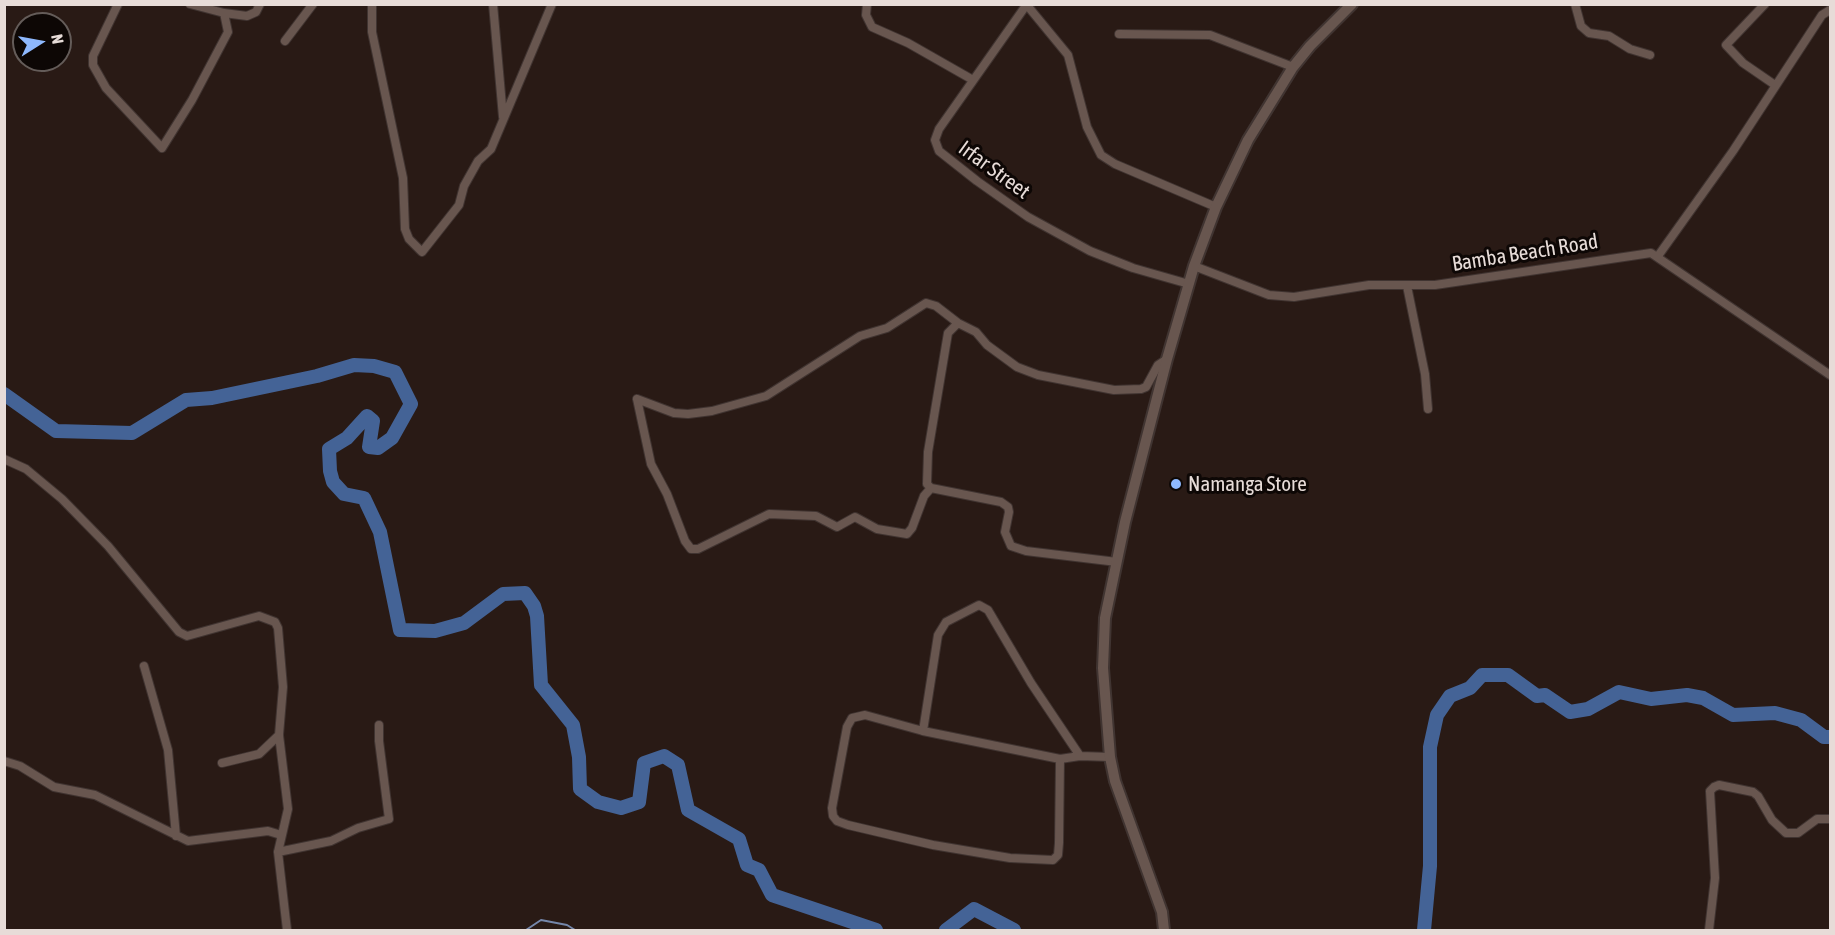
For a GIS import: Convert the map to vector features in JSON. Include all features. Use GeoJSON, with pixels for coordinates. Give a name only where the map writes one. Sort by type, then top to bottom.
{"type":"FeatureCollection","features":[{"type":"Feature","properties":{"kind":"main road"},"geometry":{"type":"LineString","coordinates":[[1164,930],[1162,912],[1126,814],[1110,757],[1103,668],[1106,618],[1117,562],[1167,359],[1194,266],[1216,207],[1248,140],[1293,67],[1310,46],[1352,4]]}},
{"type":"Feature","properties":{"kind":"street"},"geometry":{"type":"LineString","coordinates":[[118,4],[93,56],[93,65],[112,95],[162,148],[224,44],[228,32],[224,13]]}},
{"type":"Feature","properties":{"kind":"street"},"geometry":{"type":"LineString","coordinates":[[190,4],[224,13],[247,16],[256,12],[260,4]]}},
{"type":"Feature","properties":{"kind":"street"},"geometry":{"type":"LineString","coordinates":[[285,41],[313,4]]}},
{"type":"Feature","properties":{"kind":"street"},"geometry":{"type":"LineString","coordinates":[[372,4],[372,32],[403,178],[405,229],[409,239],[422,252],[459,204],[464,186],[478,161],[491,149],[552,4]]}},
{"type":"Feature","properties":{"kind":"street"},"geometry":{"type":"LineString","coordinates":[[493,4],[503,119]]}},
{"type":"Feature","properties":{"kind":"street"},"geometry":{"type":"LineString","coordinates":[[867,4],[866,15],[872,27],[908,43],[973,80]]}},
{"type":"Feature","properties":{"kind":"street"},"geometry":{"type":"LineString","coordinates":[[1575,4],[1581,26],[1590,33],[1609,36],[1630,49],[1650,55]]}},
{"type":"Feature","properties":{"kind":"street"},"geometry":{"type":"LineString","coordinates":[[1765,4],[1726,45],[1743,63],[1775,85]]}},
{"type":"Feature","properties":{"kind":"street"},"geometry":{"type":"LineString","coordinates":[[1027,5],[1068,56],[1086,127],[1101,155],[1115,164],[1216,207]]}},
{"type":"Feature","properties":{"kind":"street","name":"Irfar Street"},"geometry":{"type":"LineString","coordinates":[[1027,5],[939,129],[935,140],[939,151],[976,181],[1028,216],[1090,251],[1133,268],[1190,285]]}},
{"type":"Feature","properties":{"kind":"street"},"geometry":{"type":"LineString","coordinates":[[1830,10],[1822,15],[1733,151],[1658,256],[1830,375]]}},
{"type":"Feature","properties":{"kind":"street"},"geometry":{"type":"LineString","coordinates":[[1119,34],[1210,35],[1293,67]]}},
{"type":"Feature","properties":{"kind":"street","name":"Bamba Beach Road"},"geometry":{"type":"LineString","coordinates":[[1194,266],[1269,295],[1288,297],[1310,296],[1369,285],[1446,284],[1644,253],[1658,256]]}},
{"type":"Feature","properties":{"kind":"street"},"geometry":{"type":"LineString","coordinates":[[1407,286],[1425,375],[1428,409]]}},
{"type":"Feature","properties":{"kind":"street"},"geometry":{"type":"LineString","coordinates":[[931,488],[924,496],[912,528],[907,534],[878,529],[855,517],[837,527],[816,516],[769,514],[698,549],[691,549],[685,541],[667,494],[651,464],[637,399],[674,413],[712,411],[766,396],[860,336],[887,328],[921,304],[936,306],[958,323],[976,332],[987,345],[1017,367],[1038,375],[1114,390],[1146,387],[1158,365],[1167,359]]}},
{"type":"Feature","properties":{"kind":"street"},"geometry":{"type":"LineString","coordinates":[[958,323],[948,333],[927,452],[927,484],[931,488],[1001,502],[1008,507],[1005,532],[1011,546],[1026,551],[1117,562]]}},
{"type":"Feature","properties":{"kind":"street"},"geometry":{"type":"LineString","coordinates":[[4,459],[26,469],[62,499],[108,546],[179,632],[187,636],[259,616],[275,622],[278,628],[283,687],[279,735],[288,809],[279,852],[287,930]]}},
{"type":"Feature","properties":{"kind":"street"},"geometry":{"type":"LineString","coordinates":[[923,731],[938,635],[946,622],[978,605],[988,610],[1031,683],[1080,756]]}},
{"type":"Feature","properties":{"kind":"street"},"geometry":{"type":"LineString","coordinates":[[144,666],[168,750],[176,836]]}},
{"type":"Feature","properties":{"kind":"street"},"geometry":{"type":"LineString","coordinates":[[1060,759],[1059,843],[1058,855],[1053,860],[1010,858],[933,845],[837,821],[832,808],[847,727],[852,718],[865,715],[923,731],[1060,759],[1080,756],[1110,757]]}},
{"type":"Feature","properties":{"kind":"street"},"geometry":{"type":"LineString","coordinates":[[279,852],[331,841],[358,828],[388,819],[379,741],[380,724]]}},
{"type":"Feature","properties":{"kind":"street"},"geometry":{"type":"LineString","coordinates":[[222,763],[259,754],[279,735]]}},
{"type":"Feature","properties":{"kind":"street"},"geometry":{"type":"LineString","coordinates":[[4,761],[20,766],[54,787],[95,795],[188,841],[268,831],[281,835]]}},
{"type":"Feature","properties":{"kind":"street"},"geometry":{"type":"LineString","coordinates":[[1709,930],[1715,878],[1710,791],[1714,787],[1719,785],[1753,792],[1758,796],[1772,820],[1786,833],[1798,833],[1817,819],[1830,819]]}},
{"type":"Feature","properties":{"kind":"waterway"},"geometry":{"type":"LineString","coordinates":[[4,394],[56,431],[132,433],[186,400],[212,398],[317,376],[354,365],[374,366],[395,372],[411,404],[392,438],[378,448],[369,447],[373,421],[367,416],[347,438],[329,449],[333,482],[344,494],[364,498],[380,532],[400,630],[435,631],[464,623],[503,594],[525,593],[534,606],[537,616],[541,685],[573,725],[579,757],[580,789],[598,802],[621,808],[639,802],[644,763],[664,756],[678,765],[688,810],[739,839],[747,865],[759,870],[772,895],[876,930]]}},
{"type":"Feature","properties":{"kind":"waterway"},"geometry":{"type":"LineString","coordinates":[[1424,930],[1430,866],[1430,747],[1437,715],[1450,696],[1470,688],[1482,675],[1508,675],[1537,696],[1545,695],[1570,712],[1588,709],[1619,692],[1651,699],[1687,695],[1703,698],[1733,715],[1775,713],[1801,720],[1824,737],[1830,737]]}},
{"type":"Feature","properties":{"kind":"waterway"},"geometry":{"type":"LineString","coordinates":[[946,930],[974,909],[1014,930]]}},
{"type":"Feature","properties":{"kind":"waterway"},"geometry":{"type":"LineString","coordinates":[[526,930],[541,920],[567,925],[575,930]]}},
{"type":"Feature","properties":{"kind":"place","name":"Namanga Store"},"geometry":{"type":"Point","coordinates":[1176,484]}}]}
